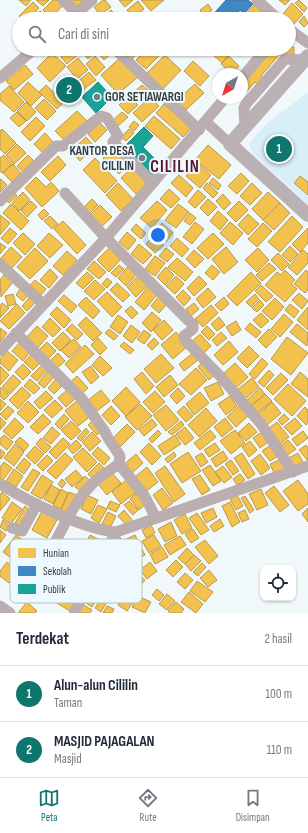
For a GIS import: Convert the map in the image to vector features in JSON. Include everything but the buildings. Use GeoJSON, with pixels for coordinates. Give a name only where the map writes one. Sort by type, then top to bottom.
{"type":"FeatureCollection","features":[{"type":"Feature","properties":{"kind":"main road"},"geometry":{"type":"LineString","coordinates":[[306,58],[230,144],[307,214]]}},
{"type":"Feature","properties":{"kind":"street"},"geometry":{"type":"LineString","coordinates":[[63,0],[72,12]]}},
{"type":"Feature","properties":{"kind":"street"},"geometry":{"type":"LineString","coordinates":[[81,12],[92,0]]}},
{"type":"Feature","properties":{"kind":"street"},"geometry":{"type":"LineString","coordinates":[[257,0],[270,12]]}},
{"type":"Feature","properties":{"kind":"street"},"geometry":{"type":"LineString","coordinates":[[296,34],[308,43]]}},
{"type":"Feature","properties":{"kind":"street"},"geometry":{"type":"LineString","coordinates":[[0,78],[26,56]]}},
{"type":"Feature","properties":{"kind":"street"},"geometry":{"type":"LineString","coordinates":[[123,56],[202,126],[230,144]]}},
{"type":"Feature","properties":{"kind":"street"},"geometry":{"type":"LineString","coordinates":[[248,71],[260,56]]}},
{"type":"Feature","properties":{"kind":"street"},"geometry":{"type":"LineString","coordinates":[[0,351],[106,238],[220,104]]}},
{"type":"Feature","properties":{"kind":"street"},"geometry":{"type":"LineString","coordinates":[[0,201],[56,146],[63,146],[101,116],[108,118],[118,136],[113,142],[153,183]]}},
{"type":"Feature","properties":{"kind":"street"},"geometry":{"type":"LineString","coordinates":[[65,193],[106,238],[193,325],[193,329],[184,336],[185,340],[220,376],[261,424],[293,472]]}},
{"type":"Feature","properties":{"kind":"street"},"geometry":{"type":"LineString","coordinates":[[0,264],[43,304]]}},
{"type":"Feature","properties":{"kind":"street"},"geometry":{"type":"LineString","coordinates":[[16,334],[82,399],[120,456],[119,464],[91,485],[69,518],[57,539]]}},
{"type":"Feature","properties":{"kind":"street"},"geometry":{"type":"LineString","coordinates":[[119,464],[144,495],[156,518]]}},
{"type":"Feature","properties":{"kind":"street"},"geometry":{"type":"LineString","coordinates":[[0,484],[16,494],[88,526],[116,532],[308,466]]}},
{"type":"Feature","properties":{"kind":"street"},"geometry":{"type":"LineString","coordinates":[[12,528],[22,531],[37,504]]}},
{"type":"Feature","properties":{"kind":"street"},"geometry":{"type":"LineString","coordinates":[[112,539],[116,532]]}},
{"type":"Feature","properties":{"kind":"street"},"geometry":{"type":"LineString","coordinates":[[74,613],[79,603]]}},
{"type":"Feature","properties":{"kind":"street"},"geometry":{"type":"LineString","coordinates":[[0,606],[10,613]]}},
{"type":"Feature","properties":{"kind":"shaded area"},"geometry":{"type":"Polygon","coordinates":[[[308,92],[308,204],[252,153],[249,144],[265,125],[308,92]]]}},
{"type":"Feature","properties":{"kind":"place","name":"MASJID PAJAGALAN"},"geometry":{"type":"Point","coordinates":[69,90]}},
{"type":"Feature","properties":{"kind":"place","name":"GOR SETIAWARGI"},"geometry":{"type":"Point","coordinates":[97,97]}},
{"type":"Feature","properties":{"kind":"place","name":"Alun-alun Cililin"},"geometry":{"type":"Point","coordinates":[279,149]}},
{"type":"Feature","properties":{"kind":"place","name":"KANTOR DESA CILILIN"},"geometry":{"type":"Point","coordinates":[142,158]}},
{"type":"Feature","properties":{"kind":"district","name":"CILILIN"},"geometry":{"type":"Point","coordinates":[175,167]}}]}
